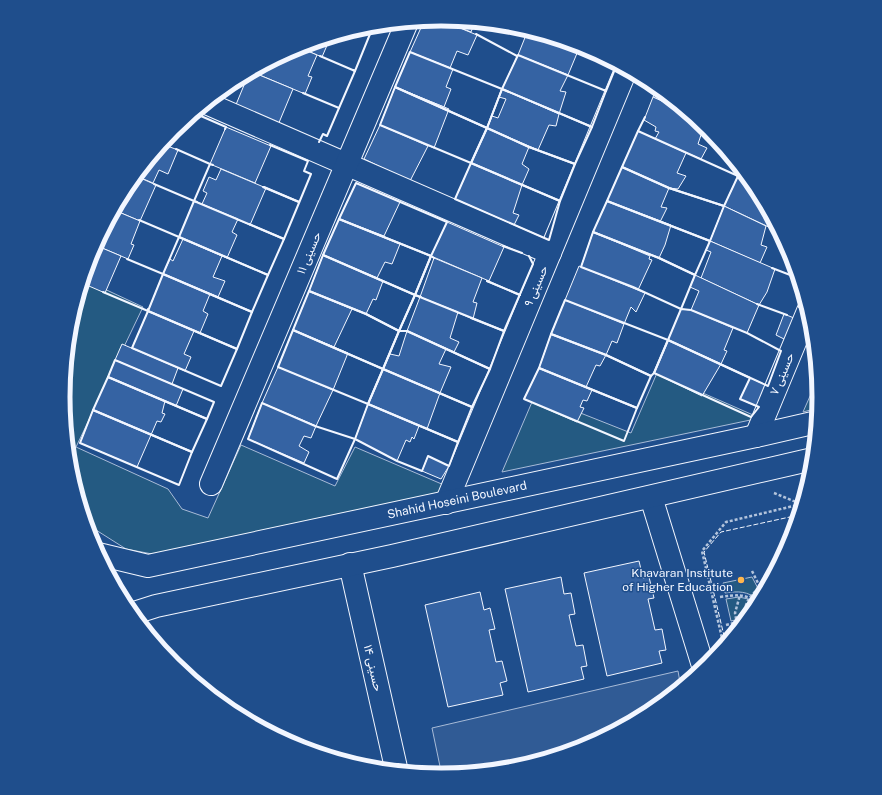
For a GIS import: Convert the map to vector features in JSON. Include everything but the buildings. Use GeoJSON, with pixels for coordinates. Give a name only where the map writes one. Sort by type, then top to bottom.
{"type":"FeatureCollection","features":[{"type":"Feature","properties":{"kind":"street","name":"حسینی ۱۱"},"geometry":{"type":"LineString","coordinates":[[211,484],[404,28]]}},
{"type":"Feature","properties":{"kind":"street","name":"حسینی ۹"},"geometry":{"type":"LineString","coordinates":[[446,503],[624,74]]}},
{"type":"Feature","properties":{"kind":"street"},"geometry":{"type":"LineString","coordinates":[[212,106],[550,253]]}},
{"type":"Feature","properties":{"kind":"street","name":"حسینی ۷"},"geometry":{"type":"LineString","coordinates":[[756,436],[804,320]]}},
{"type":"Feature","properties":{"kind":"street","name":"Shahid Hoseini Boulevard"},"geometry":{"type":"LineString","coordinates":[[105,556],[148,566],[812,423]]}},
{"type":"Feature","properties":{"kind":"street"},"geometry":{"type":"LineString","coordinates":[[138,612],[156,606],[806,462]]}},
{"type":"Feature","properties":{"kind":"street"},"geometry":{"type":"LineString","coordinates":[[651,497],[702,662]]}},
{"type":"Feature","properties":{"kind":"street","name":"حسینی ۱۴"},"geometry":{"type":"LineString","coordinates":[[350,564],[396,766]]}},
{"type":"Feature","properties":{"kind":"path"},"geometry":{"type":"LineString","coordinates":[[722,639],[702,551],[726,522],[797,505]]}},
{"type":"Feature","properties":{"kind":"path"},"geometry":{"type":"LineString","coordinates":[[752,571],[760,588]]}},
{"type":"Feature","properties":{"kind":"path"},"geometry":{"type":"LineString","coordinates":[[744,612],[750,597],[760,588]]}},
{"type":"Feature","properties":{"kind":"path"},"geometry":{"type":"LineString","coordinates":[[726,625],[736,622],[735,613],[740,594]]}},
{"type":"Feature","properties":{"kind":"path"},"geometry":{"type":"LineString","coordinates":[[720,597],[740,594],[753,599]]}},
{"type":"Feature","properties":{"kind":"shaded area"},"geometry":{"type":"Polygon","coordinates":[[[88,281],[143,307],[76,447],[168,489],[182,509],[208,518],[241,445],[335,486],[355,447],[444,485],[440,494],[168,557],[126,549],[96,530],[89,517],[82,494],[70,422],[70,373],[73,349],[82,301],[88,281]]]}},
{"type":"Feature","properties":{"kind":"shaded area"},"geometry":{"type":"Polygon","coordinates":[[[657,373],[760,418],[502,472],[535,395],[631,433],[657,373]]]}},
{"type":"Feature","properties":{"kind":"shaded area"},"geometry":{"type":"Polygon","coordinates":[[[812,392],[812,410],[803,412],[812,392]]]}},
{"type":"Feature","properties":{"kind":"shaded area"},"geometry":{"type":"Polygon","coordinates":[[[752,577],[759,590],[754,597],[743,592],[725,593],[723,583],[752,577]]]}},
{"type":"Feature","properties":{"kind":"shaded area"},"geometry":{"type":"Polygon","coordinates":[[[739,597],[748,599],[751,602],[740,619],[731,621],[726,599],[739,597]]]}},
{"type":"Feature","properties":{"kind":"shaded area"},"geometry":{"type":"Polygon","coordinates":[[[678,671],[680,682],[627,719],[583,741],[513,762],[489,766],[441,769],[432,728],[678,671]]]}},
{"type":"Feature","properties":{"kind":"fence"},"geometry":{"type":"LineString","coordinates":[[724,637],[704,552],[721,532],[793,516]]}},
{"type":"Feature","properties":{"kind":"wall"},"geometry":{"type":"LineString","coordinates":[[353,70],[355,71],[370,34],[368,33]]}},
{"type":"Feature","properties":{"kind":"wall"},"geometry":{"type":"LineString","coordinates":[[476,34],[517,56]]}},
{"type":"Feature","properties":{"kind":"wall"},"geometry":{"type":"LineString","coordinates":[[410,52],[502,89],[487,128],[395,87],[410,52]]}},
{"type":"Feature","properties":{"kind":"wall"},"geometry":{"type":"LineString","coordinates":[[518,55],[606,91],[592,127],[502,89],[518,55]]}},
{"type":"Feature","properties":{"kind":"wall"},"geometry":{"type":"LineString","coordinates":[[320,56],[355,71],[339,108]]}},
{"type":"Feature","properties":{"kind":"wall"},"geometry":{"type":"LineString","coordinates":[[604,90],[606,91],[615,69]]}},
{"type":"Feature","properties":{"kind":"wall"},"geometry":{"type":"LineString","coordinates":[[395,87],[487,128],[471,163],[380,125],[395,87]]}},
{"type":"Feature","properties":{"kind":"wall"},"geometry":{"type":"LineString","coordinates":[[502,89],[592,127],[575,164],[529,147],[487,128],[502,89]]}},
{"type":"Feature","properties":{"kind":"wall"},"geometry":{"type":"LineString","coordinates":[[303,93],[339,108],[327,136],[323,134],[319,142]]}},
{"type":"Feature","properties":{"kind":"wall"},"geometry":{"type":"LineString","coordinates":[[199,115],[226,127],[225,129]]}},
{"type":"Feature","properties":{"kind":"wall"},"geometry":{"type":"LineString","coordinates":[[638,131],[645,117]]}},
{"type":"Feature","properties":{"kind":"wall"},"geometry":{"type":"LineString","coordinates":[[487,128],[529,147],[575,164],[560,201],[471,163],[487,128]]}},
{"type":"Feature","properties":{"kind":"wall"},"geometry":{"type":"LineString","coordinates":[[638,131],[738,176],[724,206],[669,188],[622,167],[638,131]]}},
{"type":"Feature","properties":{"kind":"wall"},"geometry":{"type":"LineString","coordinates":[[249,224],[284,239],[311,174],[304,171],[308,161],[270,145]]}},
{"type":"Feature","properties":{"kind":"wall"},"geometry":{"type":"LineString","coordinates":[[176,149],[210,164]]}},
{"type":"Feature","properties":{"kind":"wall"},"geometry":{"type":"LineString","coordinates":[[471,163],[560,201],[549,240],[455,199],[471,163]]}},
{"type":"Feature","properties":{"kind":"wall"},"geometry":{"type":"LineString","coordinates":[[197,202],[194,201],[210,164],[213,165]]}},
{"type":"Feature","properties":{"kind":"wall"},"geometry":{"type":"LineString","coordinates":[[622,167],[669,188],[724,206],[710,241],[607,201],[622,167]]}},
{"type":"Feature","properties":{"kind":"wall"},"geometry":{"type":"LineString","coordinates":[[356,183],[447,222],[431,256],[339,219],[356,183]]}},
{"type":"Feature","properties":{"kind":"wall"},"geometry":{"type":"LineString","coordinates":[[154,184],[194,201]]}},
{"type":"Feature","properties":{"kind":"wall"},"geometry":{"type":"LineString","coordinates":[[263,187],[299,202]]}},
{"type":"Feature","properties":{"kind":"wall"},"geometry":{"type":"LineString","coordinates":[[264,187],[299,202]]}},
{"type":"Feature","properties":{"kind":"wall"},"geometry":{"type":"LineString","coordinates":[[194,201],[284,239],[268,275],[179,237],[194,201]]}},
{"type":"Feature","properties":{"kind":"wall"},"geometry":{"type":"LineString","coordinates":[[607,201],[710,241],[695,275],[659,258],[593,232],[607,201]]}},
{"type":"Feature","properties":{"kind":"wall"},"geometry":{"type":"LineString","coordinates":[[339,219],[431,256],[415,295],[323,255],[339,219]]}},
{"type":"Feature","properties":{"kind":"wall"},"geometry":{"type":"LineString","coordinates":[[139,220],[179,237]]}},
{"type":"Feature","properties":{"kind":"wall"},"geometry":{"type":"LineString","coordinates":[[593,232],[659,258],[695,275],[681,309],[633,287],[581,267],[593,232]]}},
{"type":"Feature","properties":{"kind":"wall"},"geometry":{"type":"LineString","coordinates":[[179,237],[268,275],[252,312],[163,274],[179,237]]}},
{"type":"Feature","properties":{"kind":"wall"},"geometry":{"type":"LineString","coordinates":[[503,246],[522,253]]}},
{"type":"Feature","properties":{"kind":"wall"},"geometry":{"type":"LineString","coordinates":[[323,255],[415,295],[399,331],[366,314],[309,291],[323,255]]}},
{"type":"Feature","properties":{"kind":"wall"},"geometry":{"type":"LineString","coordinates":[[421,297],[415,295],[431,256],[434,258]]}},
{"type":"Feature","properties":{"kind":"wall"},"geometry":{"type":"LineString","coordinates":[[471,318],[504,331],[533,264],[529,256]]}},
{"type":"Feature","properties":{"kind":"wall"},"geometry":{"type":"LineString","coordinates":[[127,259],[163,274]]}},
{"type":"Feature","properties":{"kind":"wall"},"geometry":{"type":"LineString","coordinates":[[772,268],[792,276]]}},
{"type":"Feature","properties":{"kind":"wall"},"geometry":{"type":"LineString","coordinates":[[163,274],[252,312],[237,349],[148,311],[163,274]]}},
{"type":"Feature","properties":{"kind":"wall"},"geometry":{"type":"LineString","coordinates":[[487,281],[520,295]]}},
{"type":"Feature","properties":{"kind":"wall"},"geometry":{"type":"LineString","coordinates":[[487,281],[520,295]]}},
{"type":"Feature","properties":{"kind":"wall"},"geometry":{"type":"LineString","coordinates":[[309,291],[366,314],[399,331],[383,369],[293,330],[309,291]]}},
{"type":"Feature","properties":{"kind":"wall"},"geometry":{"type":"LineString","coordinates":[[103,292],[148,311],[148,309]]}},
{"type":"Feature","properties":{"kind":"wall"},"geometry":{"type":"LineString","coordinates":[[415,295],[504,331],[490,369],[407,331],[399,331],[415,295]]}},
{"type":"Feature","properties":{"kind":"wall"},"geometry":{"type":"LineString","coordinates":[[565,300],[668,340],[654,373],[651,376],[606,355],[551,334],[565,300]]}},
{"type":"Feature","properties":{"kind":"wall"},"geometry":{"type":"LineString","coordinates":[[757,304],[787,315]]}},
{"type":"Feature","properties":{"kind":"wall"},"geometry":{"type":"LineString","coordinates":[[681,309],[691,310],[747,333],[781,351],[768,386],[668,340],[681,309]]}},
{"type":"Feature","properties":{"kind":"wall"},"geometry":{"type":"LineString","coordinates":[[148,311],[237,349],[221,386],[132,348],[148,311]]}},
{"type":"Feature","properties":{"kind":"wall"},"geometry":{"type":"LineString","coordinates":[[293,330],[383,369],[368,404],[278,367],[293,330]]}},
{"type":"Feature","properties":{"kind":"wall"},"geometry":{"type":"LineString","coordinates":[[399,331],[407,331],[490,369],[472,407],[383,369],[399,331]]}},
{"type":"Feature","properties":{"kind":"wall"},"geometry":{"type":"LineString","coordinates":[[551,334],[606,355],[651,376],[637,408],[539,368],[551,334]]}},
{"type":"Feature","properties":{"kind":"wall"},"geometry":{"type":"LineString","coordinates":[[668,340],[750,378],[740,399],[759,407],[751,417],[654,373],[668,340]]}},
{"type":"Feature","properties":{"kind":"wall"},"geometry":{"type":"LineString","coordinates":[[115,360],[214,402],[207,419],[108,377],[115,360]]}},
{"type":"Feature","properties":{"kind":"wall"},"geometry":{"type":"LineString","coordinates":[[539,368],[637,408],[624,441],[524,399],[539,368]]}},
{"type":"Feature","properties":{"kind":"wall"},"geometry":{"type":"LineString","coordinates":[[383,369],[472,407],[458,442],[368,404],[383,369]]}},
{"type":"Feature","properties":{"kind":"wall"},"geometry":{"type":"LineString","coordinates":[[108,377],[207,419],[192,452],[93,410],[108,377]]}},
{"type":"Feature","properties":{"kind":"wall"},"geometry":{"type":"LineString","coordinates":[[262,403],[315,426],[355,439],[337,479],[248,439],[262,403]]}},
{"type":"Feature","properties":{"kind":"wall"},"geometry":{"type":"LineString","coordinates":[[368,404],[458,442],[449,466],[428,456],[422,471],[397,461],[355,439],[368,404]]}},
{"type":"Feature","properties":{"kind":"wall"},"geometry":{"type":"LineString","coordinates":[[93,410],[192,452],[179,485],[80,443],[93,410]]}},
{"type":"Feature","properties":{"kind":"place","name":"Khavaran Institute of Higher Education"},"geometry":{"type":"Point","coordinates":[741,580]}}]}
